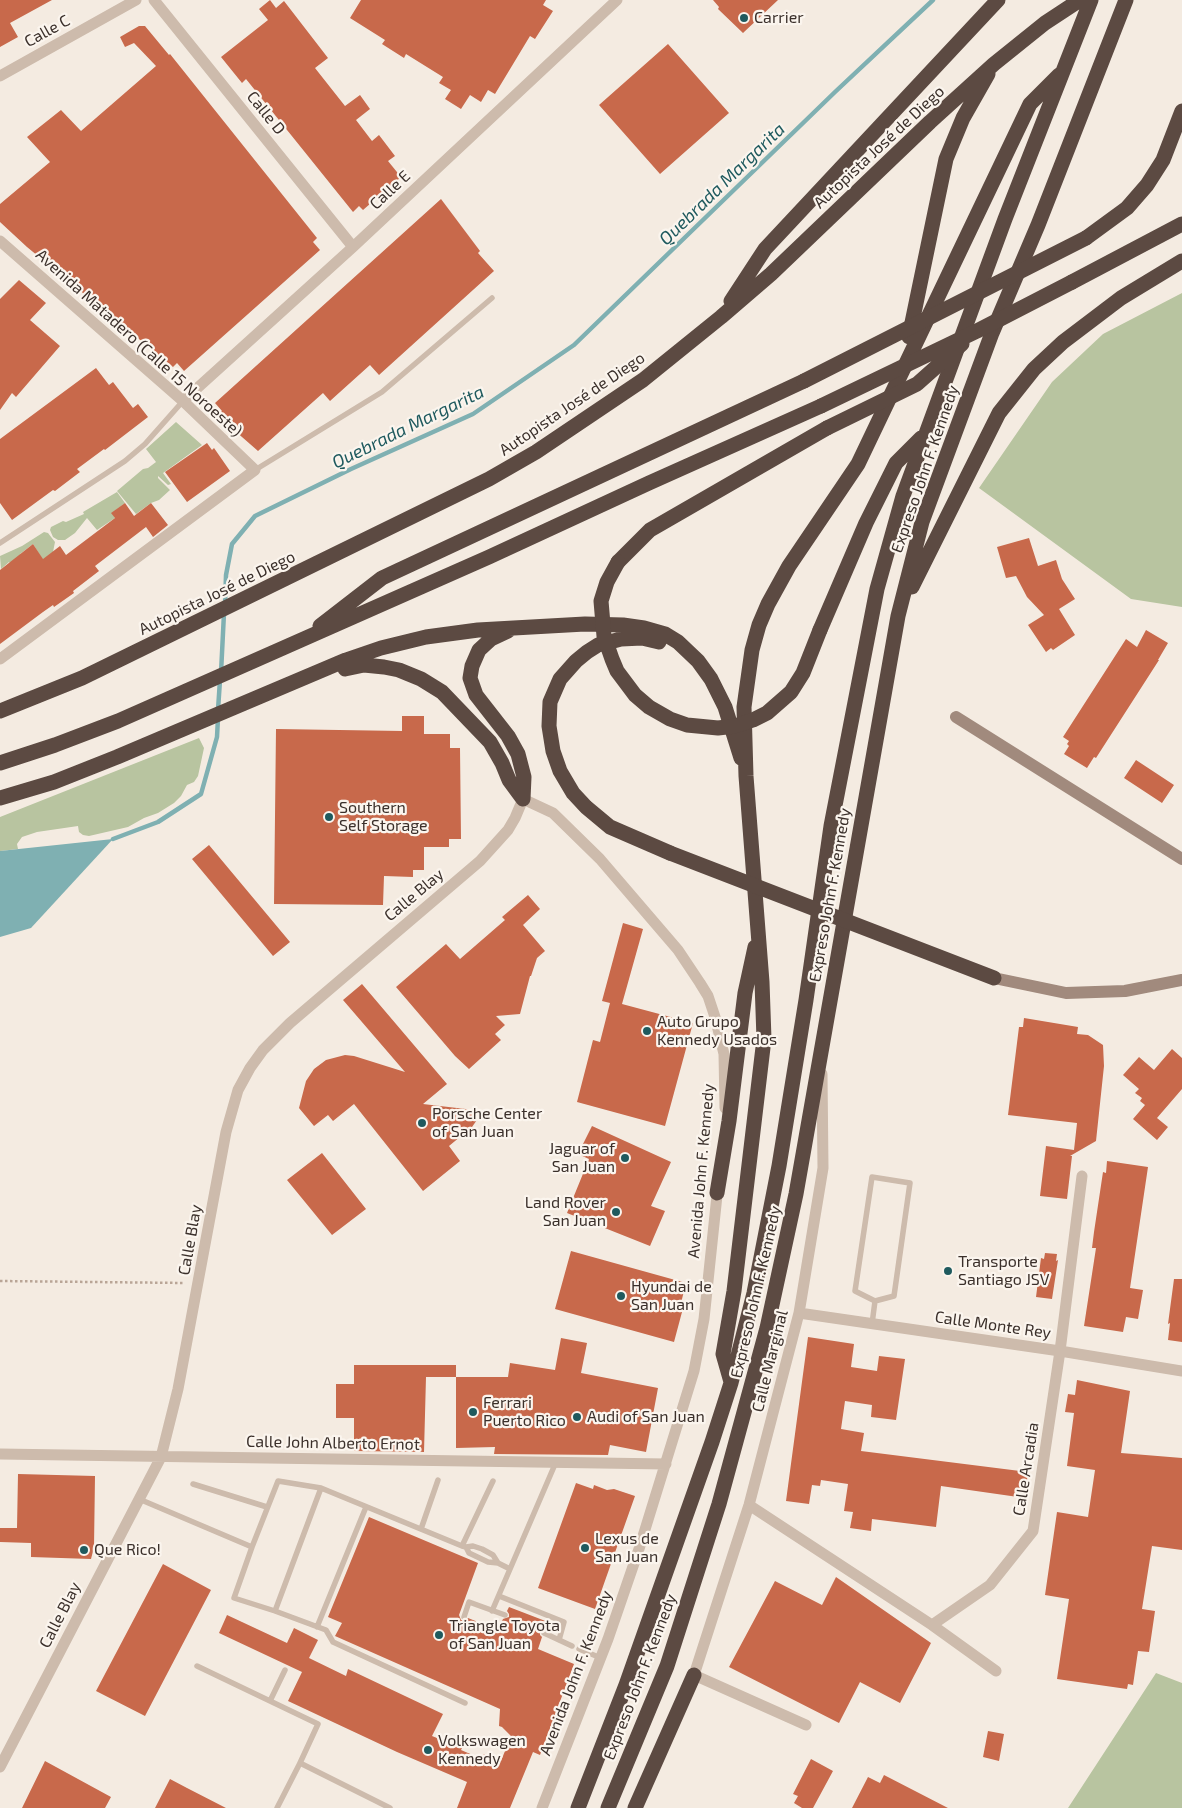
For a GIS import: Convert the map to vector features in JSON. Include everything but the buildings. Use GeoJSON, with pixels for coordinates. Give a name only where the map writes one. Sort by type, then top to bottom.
{"type":"FeatureCollection","features":[{"type":"Feature","properties":{"kind":"highway"},"geometry":{"type":"LineString","coordinates":[[721,317],[765,249],[998,0]]}},
{"type":"Feature","properties":{"kind":"highway","name":"Autopista José de Diego"},"geometry":{"type":"LineString","coordinates":[[0,710],[82,678],[489,479],[536,452],[643,380],[721,317],[771,274],[930,122],[994,64],[1045,24],[1080,0]]}},
{"type":"Feature","properties":{"kind":"highway","name":"Expreso John F. Kennedy"},"geometry":{"type":"LineString","coordinates":[[578,1808],[626,1685],[712,1442],[731,1383],[754,1293],[769,1221],[805,1009],[831,826],[877,589],[903,496],[1005,219],[1091,0]]}},
{"type":"Feature","properties":{"kind":"highway","name":"Expreso John F. Kennedy"},"geometry":{"type":"LineString","coordinates":[[608,1808],[667,1666],[720,1504],[767,1328],[796,1194],[898,616],[922,522],[985,351],[1038,225],[1126,0]]}},
{"type":"Feature","properties":{"kind":"highway"},"geometry":{"type":"LineString","coordinates":[[901,376],[946,159],[962,118],[994,64]]}},
{"type":"Feature","properties":{"kind":"highway"},"geometry":{"type":"LineString","coordinates":[[731,1383],[723,1354],[734,1291],[764,1039],[759,931],[746,776],[744,706],[747,674],[752,650],[759,625],[789,566],[858,464],[1030,104],[1063,71]]}},
{"type":"Feature","properties":{"kind":"highway"},"geometry":{"type":"LineString","coordinates":[[303,640],[382,578],[804,381],[1086,238],[1127,208],[1147,185],[1163,160],[1182,112]]}},
{"type":"Feature","properties":{"kind":"highway"},"geometry":{"type":"LineString","coordinates":[[0,763],[118,721],[303,640],[821,406],[977,332],[1182,224]]}},
{"type":"Feature","properties":{"kind":"highway"},"geometry":{"type":"LineString","coordinates":[[898,616],[998,413],[1034,369],[1063,342],[1121,298],[1182,261]]}},
{"type":"Feature","properties":{"kind":"highway"},"geometry":{"type":"LineString","coordinates":[[925,433],[896,463],[866,524],[820,630],[804,673],[791,692],[767,713],[753,720],[735,726],[718,728],[687,725],[670,719],[649,707],[635,696],[617,672],[604,636],[601,601],[607,582],[618,562],[650,530],[827,428],[917,384],[977,332]]}},
{"type":"Feature","properties":{"kind":"highway"},"geometry":{"type":"LineString","coordinates":[[0,798],[54,782],[176,733],[286,685],[381,648],[426,637],[478,630],[585,624],[623,625],[644,628],[664,634],[678,642],[698,661],[712,680],[725,707],[746,776]]}},
{"type":"Feature","properties":{"kind":"highway"},"geometry":{"type":"LineString","coordinates":[[515,628],[490,639],[480,650],[472,666],[470,678],[476,695],[508,736],[518,754],[524,777],[522,799]]}},
{"type":"Feature","properties":{"kind":"highway"},"geometry":{"type":"LineString","coordinates":[[698,661],[669,644],[642,638],[621,639],[598,645],[576,661],[560,679],[550,702],[549,726],[553,752],[560,771],[573,792],[586,807],[610,828],[670,854],[994,978]]}},
{"type":"Feature","properties":{"kind":"highway"},"geometry":{"type":"LineString","coordinates":[[286,685],[364,665],[384,666],[400,670],[421,679],[442,692],[490,742],[522,799]]}},
{"type":"Feature","properties":{"kind":"highway"},"geometry":{"type":"LineString","coordinates":[[717,1193],[729,1121],[745,993],[759,931]]}},
{"type":"Feature","properties":{"kind":"highway"},"geometry":{"type":"LineString","coordinates":[[635,1808],[694,1674]]}},
{"type":"Feature","properties":{"kind":"street","name":"Calle C"},"geometry":{"type":"LineString","coordinates":[[0,76],[136,0]]}},
{"type":"Feature","properties":{"kind":"street","name":"Calle D"},"geometry":{"type":"LineString","coordinates":[[154,0],[353,247]]}},
{"type":"Feature","properties":{"kind":"street","name":"Calle E"},"geometry":{"type":"LineString","coordinates":[[183,401],[353,247],[617,0]]}},
{"type":"Feature","properties":{"kind":"street","name":"Avenida Matadero (Calle 15 Noroeste)"},"geometry":{"type":"LineString","coordinates":[[0,241],[183,401],[255,470]]}},
{"type":"Feature","properties":{"kind":"street"},"geometry":{"type":"LineString","coordinates":[[0,659],[255,470]]}},
{"type":"Feature","properties":{"kind":"street"},"geometry":{"type":"LineString","coordinates":[[956,717],[1182,859]]}},
{"type":"Feature","properties":{"kind":"street","name":"Avenida John F. Kennedy"},"geometry":{"type":"LineString","coordinates":[[522,799],[553,813],[600,859],[678,950],[708,996],[716,1017],[724,1054],[725,1104],[704,1319],[694,1371],[639,1548],[601,1658],[542,1808]]}},
{"type":"Feature","properties":{"kind":"street","name":"Calle Blay"},"geometry":{"type":"LineString","coordinates":[[0,1767],[161,1457],[178,1388],[226,1132],[238,1090],[263,1050],[290,1023],[480,860],[508,830],[522,799]]}},
{"type":"Feature","properties":{"kind":"street"},"geometry":{"type":"LineString","coordinates":[[994,978],[1066,993],[1125,990],[1182,980]]}},
{"type":"Feature","properties":{"kind":"street","name":"Calle Marginal"},"geometry":{"type":"LineString","coordinates":[[694,1674],[749,1505],[799,1313],[823,1168],[822,1046]]}},
{"type":"Feature","properties":{"kind":"street","name":"Calle Arcadia"},"geometry":{"type":"LineString","coordinates":[[932,1625],[990,1585],[1033,1531],[1060,1351],[1082,1176]]}},
{"type":"Feature","properties":{"kind":"street","name":"Calle Monte Rey"},"geometry":{"type":"LineString","coordinates":[[799,1313],[1060,1351],[1182,1371]]}},
{"type":"Feature","properties":{"kind":"street","name":"Calle John Alberto Ernot"},"geometry":{"type":"LineString","coordinates":[[0,1454],[666,1464]]}},
{"type":"Feature","properties":{"kind":"street"},"geometry":{"type":"LineString","coordinates":[[749,1505],[932,1625],[996,1672]]}},
{"type":"Feature","properties":{"kind":"street"},"geometry":{"type":"LineString","coordinates":[[694,1674],[806,1725]]}},
{"type":"Feature","properties":{"kind":"lane"},"geometry":{"type":"LineString","coordinates":[[255,470],[382,392],[492,298]]}},
{"type":"Feature","properties":{"kind":"lane"},"geometry":{"type":"LineString","coordinates":[[0,543],[125,461],[145,444],[183,401]]}},
{"type":"Feature","properties":{"kind":"lane"},"geometry":{"type":"LineString","coordinates":[[872,1177],[910,1182],[894,1296],[875,1301],[855,1291],[872,1177]]}},
{"type":"Feature","properties":{"kind":"lane"},"geometry":{"type":"LineString","coordinates":[[872,1324],[875,1301]]}},
{"type":"Feature","properties":{"kind":"lane"},"geometry":{"type":"LineString","coordinates":[[492,1611],[556,1462]]}},
{"type":"Feature","properties":{"kind":"lane"},"geometry":{"type":"LineString","coordinates":[[421,1529],[438,1480]]}},
{"type":"Feature","properties":{"kind":"lane"},"geometry":{"type":"LineString","coordinates":[[465,1703],[433,1684],[333,1642],[326,1630],[234,1598],[278,1481],[322,1488],[464,1546],[482,1549],[494,1555],[498,1562],[510,1569]]}},
{"type":"Feature","properties":{"kind":"lane"},"geometry":{"type":"LineString","coordinates":[[464,1546],[493,1481]]}},
{"type":"Feature","properties":{"kind":"lane"},"geometry":{"type":"LineString","coordinates":[[193,1484],[267,1507]]}},
{"type":"Feature","properties":{"kind":"lane"},"geometry":{"type":"LineString","coordinates":[[275,1611],[322,1488]]}},
{"type":"Feature","properties":{"kind":"lane"},"geometry":{"type":"LineString","coordinates":[[138,1499],[252,1548]]}},
{"type":"Feature","properties":{"kind":"lane"},"geometry":{"type":"LineString","coordinates":[[317,1627],[366,1507]]}},
{"type":"Feature","properties":{"kind":"lane"},"geometry":{"type":"LineString","coordinates":[[464,1546],[469,1553],[488,1562],[498,1562]]}},
{"type":"Feature","properties":{"kind":"lane"},"geometry":{"type":"LineString","coordinates":[[499,1596],[564,1622],[559,1640]]}},
{"type":"Feature","properties":{"kind":"lane"},"geometry":{"type":"LineString","coordinates":[[464,1617],[469,1602],[505,1615]]}},
{"type":"Feature","properties":{"kind":"lane"},"geometry":{"type":"LineString","coordinates":[[544,1633],[572,1646]]}},
{"type":"Feature","properties":{"kind":"lane"},"geometry":{"type":"LineString","coordinates":[[579,1650],[601,1658]]}},
{"type":"Feature","properties":{"kind":"lane"},"geometry":{"type":"LineString","coordinates":[[196,1666],[318,1724],[277,1808]]}},
{"type":"Feature","properties":{"kind":"lane"},"geometry":{"type":"LineString","coordinates":[[270,1701],[285,1670]]}},
{"type":"Feature","properties":{"kind":"lane"},"geometry":{"type":"LineString","coordinates":[[300,1763],[390,1808]]}},
{"type":"Feature","properties":{"kind":"path"},"geometry":{"type":"LineString","coordinates":[[0,1281],[198,1283]]}},
{"type":"Feature","properties":{"kind":"green space"},"geometry":{"type":"Polygon","coordinates":[[[1182,293],[1182,607],[1131,599],[979,488],[1052,382],[1103,334],[1182,293]]]}},
{"type":"Feature","properties":{"kind":"green space"},"geometry":{"type":"Polygon","coordinates":[[[176,422],[202,445],[163,473],[171,484],[168,485],[158,476],[170,490],[159,500],[151,503],[136,514],[117,491],[143,469],[156,462],[146,449],[176,422]]]}},
{"type":"Feature","properties":{"kind":"green space"},"geometry":{"type":"Polygon","coordinates":[[[117,492],[125,503],[112,513],[115,518],[97,530],[87,518],[75,533],[65,540],[58,540],[53,537],[50,530],[51,527],[84,514],[83,512],[117,492]]]}},
{"type":"Feature","properties":{"kind":"green space"},"geometry":{"type":"Polygon","coordinates":[[[44,532],[48,533],[55,542],[53,552],[43,560],[33,544],[20,554],[26,564],[13,566],[9,562],[1,569],[0,556],[22,546],[44,532]]]}},
{"type":"Feature","properties":{"kind":"green space"},"geometry":{"type":"Polygon","coordinates":[[[199,738],[204,748],[198,776],[194,782],[187,785],[181,796],[174,803],[158,813],[128,827],[89,836],[79,832],[78,826],[37,832],[22,837],[17,844],[18,849],[0,851],[0,817],[199,738]]]}},
{"type":"Feature","properties":{"kind":"green space"},"geometry":{"type":"Polygon","coordinates":[[[1156,1673],[1182,1683],[1182,1808],[1068,1808],[1156,1673]]]}},
{"type":"Feature","properties":{"kind":"water"},"geometry":{"type":"Polygon","coordinates":[[[113,839],[31,928],[0,937],[0,851],[113,839]]]}},
{"type":"Feature","properties":{"kind":"waterway","name":"Quebrada Margarita"},"geometry":{"type":"LineString","coordinates":[[225,605],[226,575],[232,544],[255,516],[351,469],[473,414],[574,345],[835,92],[933,0]]}},
{"type":"Feature","properties":{"kind":"waterway","name":"Quebrada Margarita"},"geometry":{"type":"LineString","coordinates":[[221,673],[224,613]]}},
{"type":"Feature","properties":{"kind":"waterway","name":"Quebrada Margarita"},"geometry":{"type":"LineString","coordinates":[[218,710],[220,680]]}},
{"type":"Feature","properties":{"kind":"waterway","name":"Quebrada Margarita"},"geometry":{"type":"LineString","coordinates":[[113,839],[158,822],[201,794],[217,737],[218,718]]}},
{"type":"Feature","properties":{"kind":"place","name":"Carrier"},"geometry":{"type":"Point","coordinates":[744,18]}},
{"type":"Feature","properties":{"kind":"place","name":"Southern Self Storage"},"geometry":{"type":"Point","coordinates":[329,817]}},
{"type":"Feature","properties":{"kind":"place","name":"Auto Grupo Kennedy Usados"},"geometry":{"type":"Point","coordinates":[647,1031]}},
{"type":"Feature","properties":{"kind":"place","name":"Porsche Center of San Juan"},"geometry":{"type":"Point","coordinates":[422,1123]}},
{"type":"Feature","properties":{"kind":"place","name":"Jaguar of San Juan"},"geometry":{"type":"Point","coordinates":[625,1158]}},
{"type":"Feature","properties":{"kind":"place","name":"Land Rover San Juan"},"geometry":{"type":"Point","coordinates":[616,1212]}},
{"type":"Feature","properties":{"kind":"place","name":"Transporte Santiago JSV"},"geometry":{"type":"Point","coordinates":[948,1271]}},
{"type":"Feature","properties":{"kind":"place","name":"Hyundai de San Juan"},"geometry":{"type":"Point","coordinates":[621,1296]}},
{"type":"Feature","properties":{"kind":"place","name":"Ferrari Puerto Rico"},"geometry":{"type":"Point","coordinates":[473,1412]}},
{"type":"Feature","properties":{"kind":"place","name":"Audi of San Juan"},"geometry":{"type":"Point","coordinates":[577,1417]}},
{"type":"Feature","properties":{"kind":"place","name":"Lexus de San Juan"},"geometry":{"type":"Point","coordinates":[585,1548]}},
{"type":"Feature","properties":{"kind":"place","name":"Que Rico!"},"geometry":{"type":"Point","coordinates":[84,1550]}},
{"type":"Feature","properties":{"kind":"place","name":"Triangle Toyota of San Juan"},"geometry":{"type":"Point","coordinates":[439,1635]}},
{"type":"Feature","properties":{"kind":"place","name":"Volkswagen Kennedy"},"geometry":{"type":"Point","coordinates":[428,1750]}}]}
